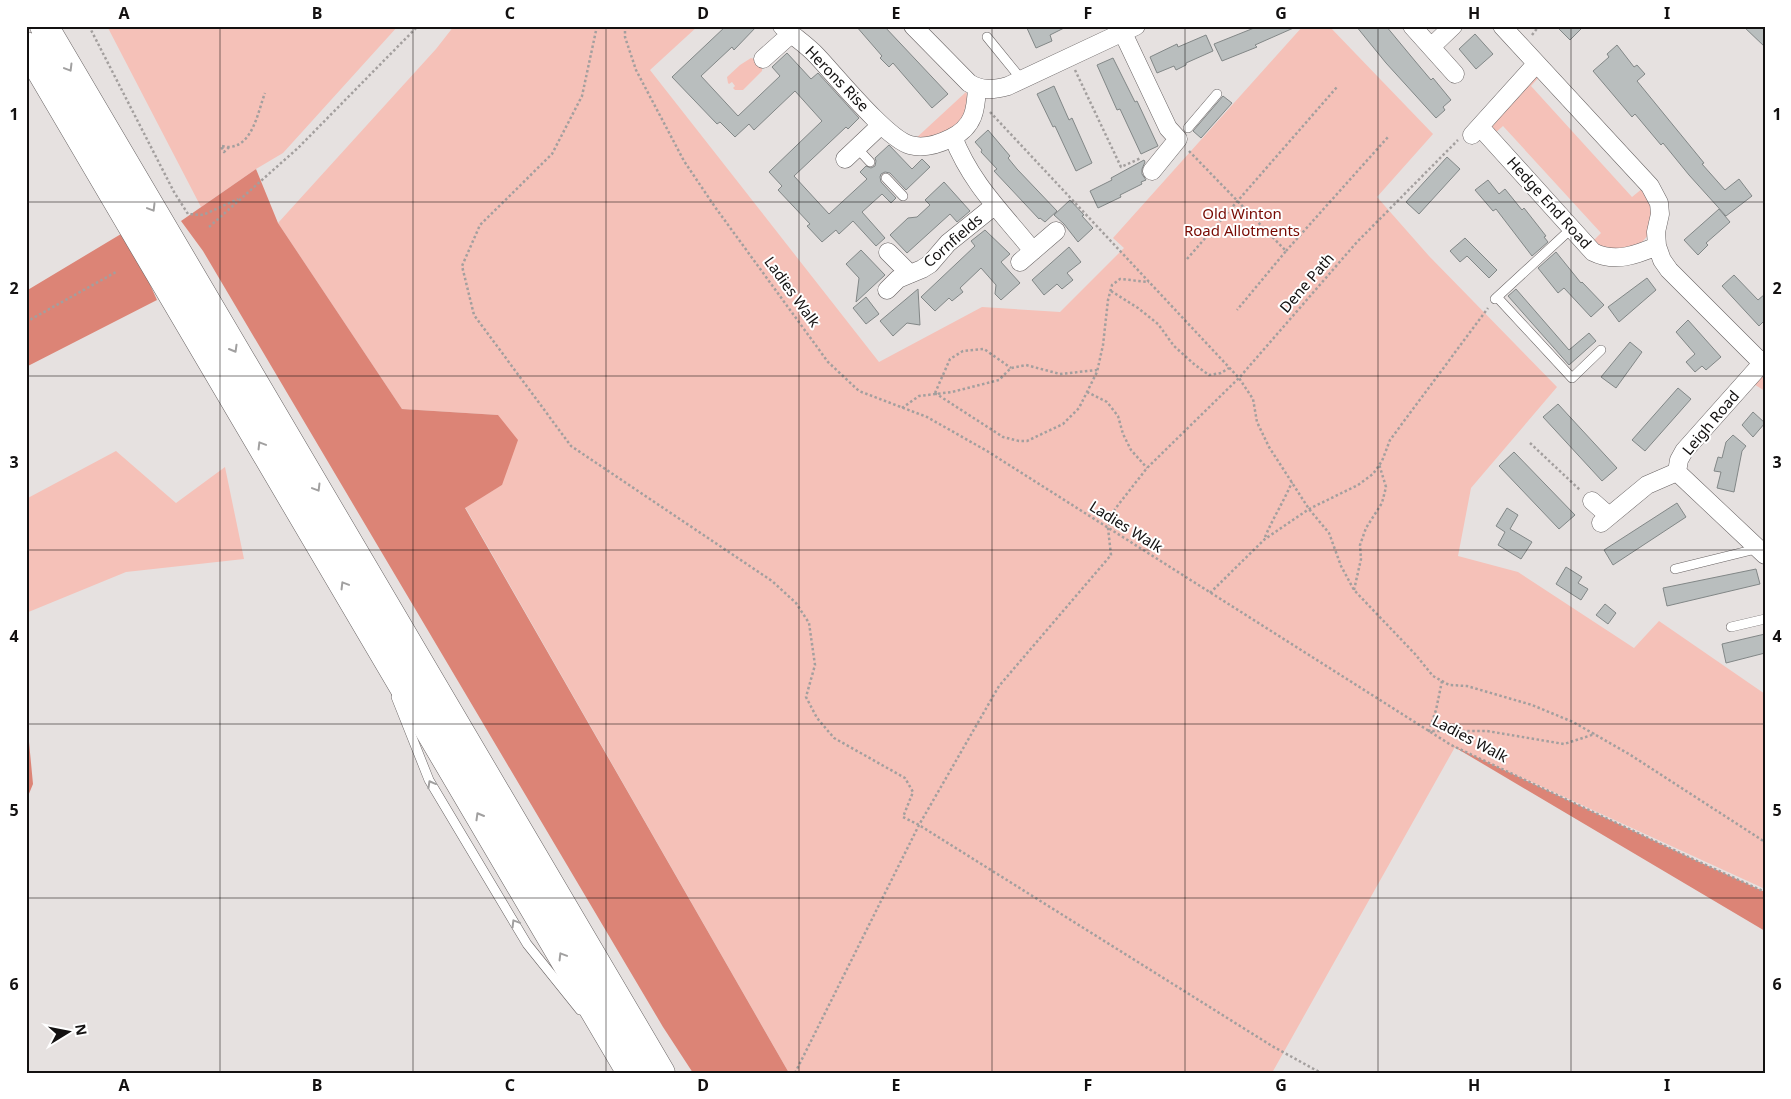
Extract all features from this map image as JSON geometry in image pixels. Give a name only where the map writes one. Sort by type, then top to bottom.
[{"type":"highway","points":[[44,26],[661,1073]]},
{"type":"highway","points":[[26,46],[630,1073]]},
{"type":"street","points":[[913,26],[977,93],[984,89],[999,88],[1022,80],[1130,30],[1168,128],[1183,133],[1152,171]]},
{"type":"street","points":[[1412,26],[1454,74]]},
{"type":"street","points":[[1431,47],[1453,26]]},
{"type":"street","points":[[1502,26],[1655,194],[1659,203],[1660,214],[1656,232],[1657,246],[1662,260],[1669,270],[1763,362]]},
{"type":"street","name":"Herons Rise","points":[[763,59],[787,30],[815,54],[881,125],[896,138],[911,146],[926,146],[953,137],[970,122],[976,108],[977,93]]},
{"type":"street","points":[[1470,133],[1536,64]]},
{"type":"street","name":"Herons Rise","points":[[851,153],[881,125]]},
{"type":"street","name":"Hedge End Road","points":[[1470,133],[1572,228],[1593,252],[1605,257],[1624,257],[1657,246]]},
{"type":"street","name":"Cornfields","points":[[953,137],[972,177],[994,206],[1026,257],[1056,231]]},
{"type":"street","name":"Cornfields","points":[[888,290],[898,279],[930,264],[948,243],[994,206]]},
{"type":"street","name":"Cornfields","points":[[888,252],[910,274]]},
{"type":"street","name":"Leigh Road","points":[[1592,502],[1605,519],[1647,485],[1677,472],[1679,460],[1684,451],[1763,362]]},
{"type":"street","points":[[1677,472],[1761,549]]},
{"type":"lane","points":[[987,36],[1022,80]]},
{"type":"lane","points":[[1183,133],[1217,94]]},
{"type":"lane","points":[[851,153],[870,162]]},
{"type":"lane","points":[[886,178],[903,196]]},
{"type":"lane","points":[[1572,228],[1496,298],[1572,378],[1601,350]]},
{"type":"lane","points":[[1675,569],[1761,549]]},
{"type":"lane","points":[[363,617],[429,780],[527,944],[587,1020]]},
{"type":"lane","points":[[1731,627],[1765,619]]},
{"type":"lane","points":[[626,1012],[672,1073]]},
{"type":"lane","points":[[593,1027],[630,1073]]},
{"type":"path","points":[[89,26],[174,192],[188,214],[204,215],[242,198]]},
{"type":"path","points":[[208,227],[307,140],[418,26]]},
{"type":"path","points":[[597,26],[582,96],[552,154],[480,225],[462,266],[474,315],[571,446],[772,582],[796,603],[809,623],[813,644],[815,666],[806,697],[817,718],[834,738],[905,778],[913,792],[903,817],[1272,1046],[1321,1073]]},
{"type":"path","name":"Ladies Walk","points":[[625,26],[625,37],[636,70],[684,161],[715,207],[828,362],[859,391],[927,417],[987,451],[1460,749],[1765,892]]},
{"type":"path","points":[[1070,57],[1121,167],[1146,156],[1152,171]]},
{"type":"path","points":[[1186,259],[1338,87]]},
{"type":"path","points":[[229,147],[244,140],[251,132],[264,93]]},
{"type":"path","points":[[977,93],[1239,378],[1253,399],[1258,422],[1269,447],[1309,509],[1329,533],[1341,566],[1354,590],[1416,654],[1433,676],[1449,685],[1467,686],[1532,705],[1572,722],[1630,754],[1765,842]]},
{"type":"path","points":[[1183,133],[1237,200],[1286,251]]},
{"type":"path","name":"Dene Path","points":[[1108,528],[1115,509],[1147,468],[1239,378],[1357,242],[1470,133]]},
{"type":"path","points":[[1237,310],[1286,251],[1388,136]]},
{"type":"path","points":[[26,322],[116,272]]},
{"type":"path","points":[[935,394],[1003,437],[1028,441],[1063,424],[1080,408],[1098,370],[1112,285],[1120,279],[1149,282]]},
{"type":"path","points":[[1111,291],[1138,308],[1158,324],[1174,346],[1195,366],[1209,375],[1220,374],[1229,368]]},
{"type":"path","points":[[1210,593],[1265,539],[1309,509],[1358,485],[1373,474],[1390,440],[1496,298]]},
{"type":"path","points":[[935,394],[950,358],[963,351],[984,349],[1011,368]]},
{"type":"path","points":[[902,408],[919,396],[952,392],[999,380],[1011,368],[1026,365],[1060,374],[1098,370]]},
{"type":"path","points":[[1087,392],[1108,402],[1118,416],[1131,450],[1147,468]]},
{"type":"path","points":[[1530,443],[1592,502]]},
{"type":"path","points":[[1354,590],[1360,559],[1360,545],[1366,528],[1382,503],[1386,487],[1379,464]]},
{"type":"path","points":[[1265,539],[1271,522],[1285,500],[1292,481]]},
{"type":"path","points":[[795,1073],[918,825],[999,686],[1110,555],[1108,528]]},
{"type":"path","points":[[1442,681],[1429,731],[1487,731],[1564,744],[1595,734]]},
{"type":"green space","points":[[107,26],[398,26],[283,153],[201,207]]},
{"type":"green space","name":"Old Winton Road Allotments","points":[[454,26],[698,26],[650,70],[879,362],[982,307],[1060,312],[1124,248],[1113,238],[1303,26],[1329,26],[1433,134],[1377,197],[1429,256],[1557,387],[1471,488],[1458,556],[1518,572],[1634,648],[1659,621],[1765,694],[1765,889],[1455,747],[1272,1073],[789,1073],[465,507],[502,485],[498,415],[402,409],[278,223],[436,49]]},
{"type":"green space","points":[[751,58],[762,66],[762,71],[743,90],[735,90],[732,82],[728,83],[727,77]]},
{"type":"green space","points":[[1535,76],[1540,76],[1531,86],[1632,197],[1643,188],[1654,213],[1649,234],[1638,247],[1609,253],[1593,241],[1601,233],[1503,126],[1494,134],[1492,126]]},
{"type":"green space","points":[[966,92],[969,104],[961,122],[956,127],[945,134],[914,140]]},
{"type":"green space","points":[[1765,372],[1765,391],[1752,383]]},
{"type":"green space","points":[[116,451],[176,503],[225,467],[244,559],[126,572],[26,613],[26,499]]},
{"type":"shaded area","points":[[256,169],[278,223],[402,409],[498,415],[518,440],[502,485],[465,508],[789,1073],[693,1073],[663,1027],[203,251],[181,221]]},
{"type":"shaded area","points":[[126,231],[157,300],[26,367],[26,291]]},
{"type":"shaded area","points":[[26,710],[33,784],[26,801]]},
{"type":"shaded area","points":[[1451,745],[1765,892],[1765,931]]},
{"type":"building","points":[[726,26],[757,26],[734,50],[732,47],[701,76],[738,116],[780,76],[772,67],[787,53],[811,79],[818,73],[859,118],[848,129],[846,127],[794,176],[829,214],[867,179],[860,172],[866,166],[871,168],[875,166],[875,158],[889,145],[912,169],[922,159],[930,167],[906,190],[890,173],[885,172],[881,174],[881,182],[896,198],[891,203],[882,194],[862,212],[885,238],[876,246],[853,221],[839,234],[836,230],[822,242],[807,226],[810,224],[778,190],[782,186],[769,172],[822,121],[795,91],[754,130],[749,124],[735,137],[720,122],[717,124],[672,77]]},
{"type":"building","points":[[856,26],[884,26],[948,94],[932,108],[893,63],[889,67],[880,58],[882,56]]},
{"type":"building","points":[[1026,26],[1068,26],[1050,35],[1052,41],[1036,48]]},
{"type":"building","points":[[1259,26],[1298,26],[1255,45],[1257,47],[1222,61],[1214,44]]},
{"type":"building","points":[[1356,26],[1386,26],[1431,80],[1433,78],[1451,100],[1443,107],[1445,110],[1436,118],[1386,63]]},
{"type":"building","points":[[1556,26],[1584,26],[1570,40]]},
{"type":"building","points":[[1743,26],[1765,26],[1765,47]]},
{"type":"building","points":[[1475,34],[1493,54],[1476,69],[1459,49]]},
{"type":"building","points":[[1206,35],[1213,51],[1186,63],[1186,65],[1176,70],[1174,66],[1157,73],[1150,57],[1177,44],[1178,47]]},
{"type":"building","points":[[1617,45],[1634,67],[1637,65],[1645,74],[1637,81],[1704,163],[1702,164],[1725,190],[1739,179],[1752,196],[1726,216],[1663,143],[1661,145],[1635,114],[1632,117],[1593,71],[1609,57],[1607,54]]},
{"type":"building","points":[[1113,58],[1135,102],[1137,101],[1158,146],[1141,154],[1120,109],[1117,110],[1097,65]]},
{"type":"building","points":[[1054,86],[1069,120],[1072,118],[1092,163],[1076,171],[1055,126],[1053,127],[1037,94]]},
{"type":"building","points":[[1223,96],[1232,103],[1201,138],[1193,131]]},
{"type":"building","points":[[988,130],[1010,156],[1008,158],[1017,169],[1057,211],[1045,222],[1039,219],[994,171],[997,169],[981,152],[982,150],[975,142]]},
{"type":"building","points":[[1447,157],[1460,169],[1419,214],[1406,202]]},
{"type":"building","points":[[1144,160],[1142,174],[1146,180],[1120,195],[1121,197],[1098,208],[1090,191]]},
{"type":"building","points":[[1488,180],[1499,194],[1505,189],[1522,210],[1524,208],[1546,236],[1544,237],[1548,242],[1532,256],[1496,209],[1493,211],[1475,190]]},
{"type":"building","points":[[944,182],[970,211],[957,222],[950,214],[907,253],[890,235],[908,218],[917,217],[930,205],[925,200]]},
{"type":"building","points":[[1070,200],[1093,228],[1078,242],[1054,215]]},
{"type":"building","points":[[1719,209],[1730,222],[1706,243],[1708,245],[1698,255],[1684,240]]},
{"type":"building","points":[[985,230],[1010,254],[1001,262],[1020,283],[1001,300],[995,294],[996,285],[981,268],[960,288],[963,292],[952,301],[949,298],[935,311],[921,297],[975,246],[971,241]]},
{"type":"building","points":[[1465,238],[1497,270],[1489,278],[1467,256],[1460,262],[1450,251]]},
{"type":"building","points":[[1069,247],[1081,262],[1067,273],[1073,280],[1062,289],[1057,284],[1044,295],[1032,280]]},
{"type":"building","points":[[861,250],[885,275],[856,302],[859,278],[846,264]]},
{"type":"building","points":[[1556,252],[1581,283],[1604,305],[1591,317],[1564,288],[1558,293],[1538,268]]},
{"type":"building","points":[[1734,275],[1758,300],[1765,294],[1765,320],[1759,326],[1722,286]]},
{"type":"building","points":[[1647,278],[1656,290],[1619,322],[1608,307]]},
{"type":"building","points":[[918,289],[920,325],[907,323],[893,336],[880,321]]},
{"type":"building","points":[[1516,289],[1569,350],[1589,333],[1596,341],[1569,365],[1508,296]]},
{"type":"building","points":[[866,297],[879,314],[866,324],[853,308]]},
{"type":"building","points":[[1688,320],[1721,357],[1706,370],[1702,366],[1695,372],[1686,362],[1695,354],[1676,332]]},
{"type":"building","points":[[1630,342],[1642,352],[1616,388],[1601,377]]},
{"type":"building","points":[[1678,388],[1691,399],[1645,451],[1632,440]]},
{"type":"building","points":[[1558,404],[1617,468],[1602,481],[1543,417]]},
{"type":"building","points":[[1753,412],[1765,423],[1753,437],[1742,425]]},
{"type":"building","points":[[1733,435],[1746,446],[1742,451],[1734,492],[1717,488],[1721,472],[1714,471],[1718,457],[1722,458],[1726,442]]},
{"type":"building","points":[[1514,452],[1575,515],[1559,529],[1499,466]]},
{"type":"building","points":[[1677,503],[1686,517],[1613,565],[1604,550]]},
{"type":"building","points":[[1507,508],[1518,515],[1510,529],[1532,542],[1521,559],[1498,545],[1505,532],[1496,526]]},
{"type":"building","points":[[1566,567],[1582,577],[1578,583],[1588,589],[1581,600],[1556,584]]},
{"type":"building","points":[[1756,569],[1760,584],[1667,606],[1663,588]]},
{"type":"building","points":[[1605,604],[1616,613],[1608,624],[1596,615]]},
{"type":"building","points":[[1765,634],[1765,653],[1726,663],[1722,644]]}]
